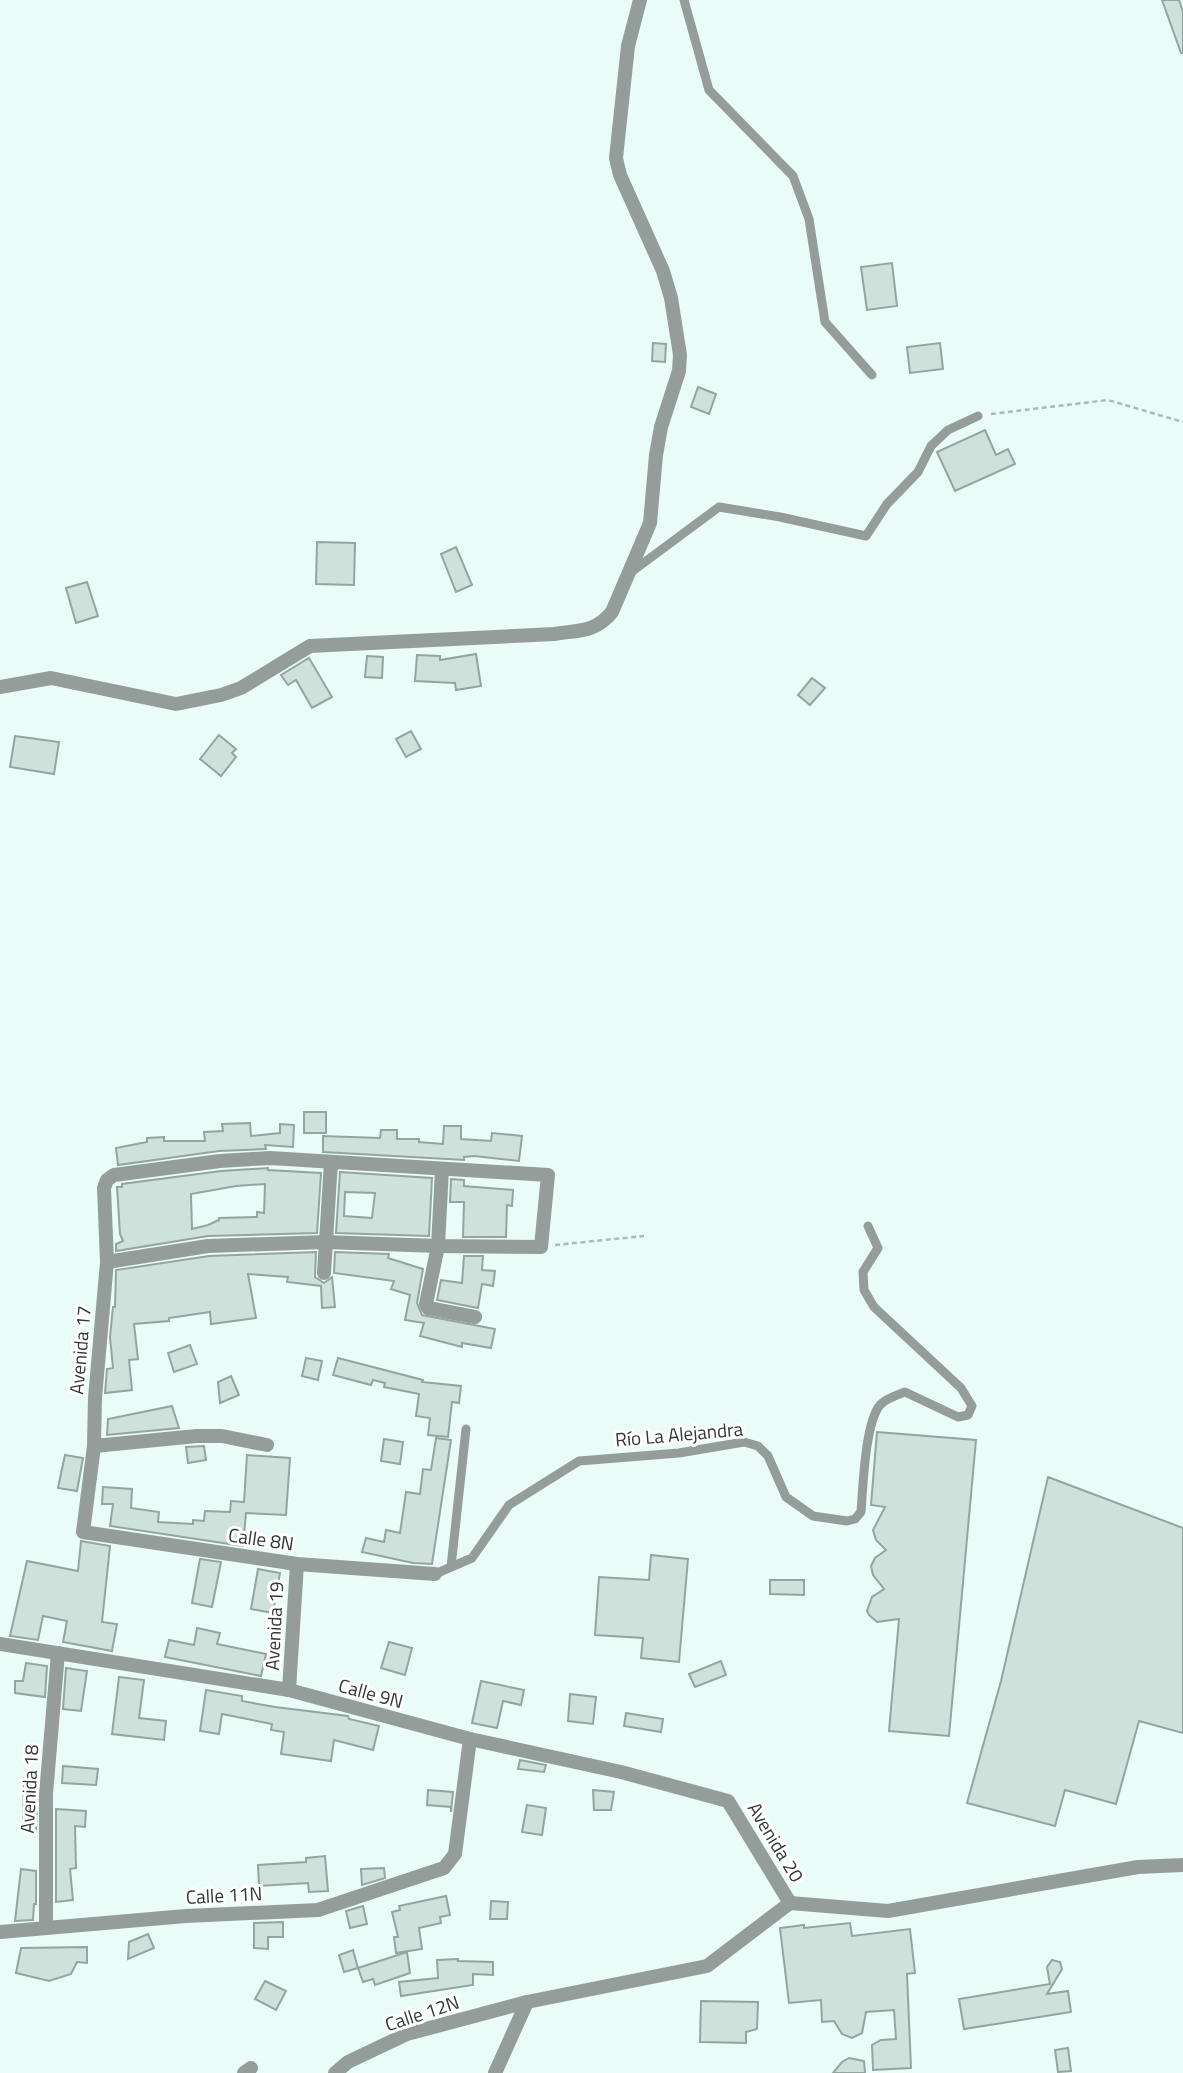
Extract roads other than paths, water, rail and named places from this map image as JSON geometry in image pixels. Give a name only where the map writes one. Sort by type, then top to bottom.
[{"type":"street","points":[[0,687],[51,678],[176,704],[188,703],[241,688],[310,646],[541,635],[594,628],[603,623],[612,612],[650,523],[661,427],[679,371],[680,355],[671,298],[663,271],[620,175],[616,158],[623,114],[628,46],[640,0]]},
{"type":"street","name":"Avenida 17","points":[[83,1532],[94,1446],[95,1398],[107,1262],[104,1188],[107,1180],[114,1175],[220,1161],[270,1158],[331,1162]]},
{"type":"street","points":[[107,1262],[208,1246],[325,1242],[541,1247],[548,1175],[331,1162],[325,1242],[324,1273]]},
{"type":"street","points":[[442,1169],[438,1246],[426,1304],[428,1308],[475,1317]]},
{"type":"street","points":[[94,1446],[222,1436],[267,1445]]},
{"type":"street","name":"Calle 8N","points":[[83,1532],[297,1564],[435,1574]]},
{"type":"street","name":"Avenida 19","points":[[289,1690],[297,1564]]},
{"type":"street","name":"Calle 9N","points":[[0,1644],[289,1690],[470,1739],[621,1772],[728,1801]]},
{"type":"street","name":"Avenida 18","points":[[46,1928],[46,1794],[58,1653]]},
{"type":"street","name":"Calle 11N","points":[[0,1932],[186,1916],[318,1910],[444,1868],[454,1854],[470,1739]]},
{"type":"street","name":"Avenida 20","points":[[728,1801],[790,1903]]},
{"type":"street","points":[[790,1903],[888,1911],[1138,1867],[1183,1865]]},
{"type":"street","name":"Calle 12N","points":[[335,2073],[348,2062],[407,2034],[527,2002],[707,1966],[790,1903]]},
{"type":"street","points":[[495,2073],[527,2002]]},
{"type":"lane","points":[[684,0],[709,90],[793,176],[810,219],[825,322],[872,375]]},
{"type":"lane","points":[[629,574],[719,507],[866,536],[887,504],[918,472],[931,446],[948,430],[978,416]]},
{"type":"lane","name":"Río La Alejandra","points":[[435,1574],[472,1558],[509,1505],[579,1461],[679,1453],[744,1442],[758,1446],[768,1456],[786,1497],[813,1516],[846,1521],[855,1519],[861,1512],[869,1431],[880,1405],[905,1392],[958,1417],[968,1415],[972,1406],[961,1388],[874,1307],[864,1290],[863,1272],[878,1248],[868,1226]]},
{"type":"lane","points":[[451,1567],[466,1429]]}]
